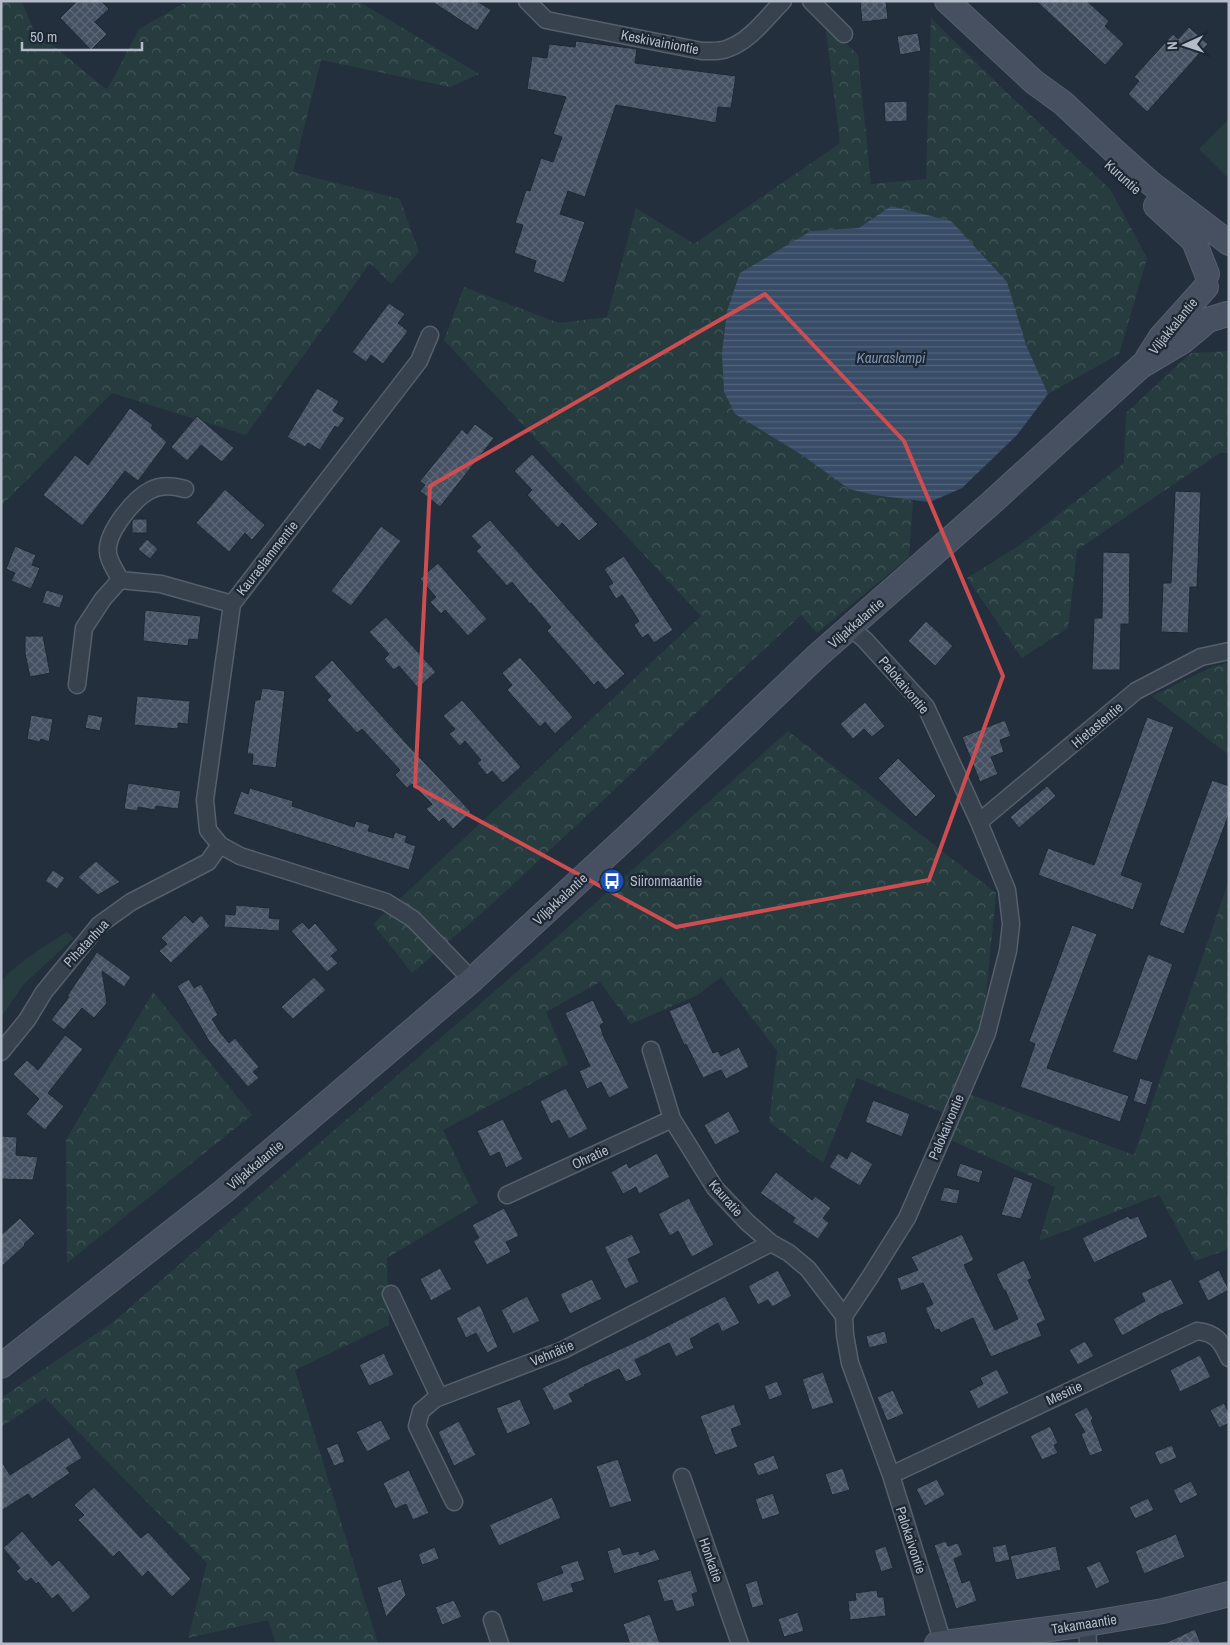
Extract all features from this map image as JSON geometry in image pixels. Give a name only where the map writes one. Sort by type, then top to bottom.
[{"type":"main road","name":"Kuruntie","points":[[947,1],[1034,82],[1063,103],[1149,182],[1229,243]]},
{"type":"main road","name":"Kuruntie","points":[[1034,82],[1055,114],[1194,241],[1206,281],[1209,299],[1216,308],[1228,315]]},
{"type":"main road","name":"Viljakkalantie","points":[[1141,366],[1161,337],[1206,281],[1214,262],[1224,253],[1229,252]]},
{"type":"main road","name":"Viljakkalantie","points":[[1,1366],[224,1191],[472,980],[630,834],[817,656],[997,498],[1141,366],[1183,341],[1208,320],[1228,315]]},
{"type":"main road","name":"Takamaantie","points":[[940,1643],[1088,1634],[1164,1610],[1229,1594]]},
{"type":"street","name":"Keskivainiontie","points":[[527,1],[546,20],[702,51],[719,51],[730,48],[747,38],[783,1]]},
{"type":"street","points":[[811,1],[844,34]]},
{"type":"street","name":"Kauraslammentie","points":[[220,846],[208,830],[205,800],[232,604],[419,361],[430,335]]},
{"type":"street","points":[[120,580],[108,553],[110,536],[129,507],[151,490],[170,486],[185,489]]},
{"type":"street","points":[[120,580],[161,584],[232,604]]},
{"type":"street","points":[[77,685],[84,628],[103,599],[120,580]]},
{"type":"street","name":"Palokaivontie","points":[[851,628],[926,707],[979,822],[1007,890],[1011,924],[1008,951],[987,1033],[907,1218],[844,1316],[850,1362],[891,1475],[941,1634],[940,1643]]},
{"type":"street","name":"Hietastentie","points":[[979,822],[1136,691],[1201,657],[1229,651]]},
{"type":"street","points":[[220,846],[240,856],[386,902],[413,919],[472,980]]},
{"type":"street","name":"Pihatanhua","points":[[1,1052],[27,1020],[44,992],[99,925],[131,902],[208,862],[220,846]]},
{"type":"street","name":"Kauratie","points":[[651,1050],[672,1119],[715,1188],[747,1222],[771,1243],[790,1253],[808,1269],[844,1316]]},
{"type":"street","name":"Ohratie","points":[[507,1195],[672,1119]]},
{"type":"street","name":"Vehnätie","points":[[454,1502],[416,1426],[421,1412],[438,1397],[562,1350],[771,1243]]},
{"type":"street","points":[[391,1294],[438,1397]]},
{"type":"street","name":"Mesitie","points":[[891,1475],[1197,1331],[1209,1332],[1222,1344],[1229,1358]]},
{"type":"street","name":"Honkatie","points":[[682,1477],[740,1644]]},
{"type":"street","points":[[492,1620],[500,1644]]},
{"type":"highlighted area","points":[[765,294],[904,441],[1003,676],[929,880],[676,927],[415,786],[430,486]]},
{"type":"green space","points":[[1,1],[22,1],[33,29],[107,90],[139,29],[188,1],[358,1],[479,74],[450,87],[321,60],[293,172],[400,199],[419,252],[391,284],[370,263],[246,435],[112,393],[1,506]]},
{"type":"green space","points":[[931,18],[1009,95],[1110,189],[1147,258],[1119,354],[1048,394],[1026,345],[891,206],[859,228],[811,231],[724,392],[735,414],[802,455],[849,489],[873,495],[913,500],[909,557],[817,633],[801,615],[490,906],[412,973],[373,924],[701,616],[444,340],[464,287],[559,323],[607,317],[636,208],[694,244],[840,143],[825,23],[858,55],[871,184],[926,179]]},
{"type":"green space","points":[[1229,119],[1229,179],[1199,149]]},
{"type":"green space","points":[[1229,351],[1229,453],[1220,453],[1077,550],[1068,628],[1022,658],[967,578],[1020,545],[1124,463],[1126,413],[1191,353]]},
{"type":"green space","points":[[1229,662],[1229,755],[1152,696],[1210,668]]},
{"type":"green space","points":[[788,731],[996,893],[984,1018],[955,1089],[1134,1155],[1229,880],[1229,1249],[1195,1261],[1159,1195],[1039,1241],[1055,1187],[937,1134],[944,1113],[857,1078],[823,1163],[769,1122],[777,1051],[721,977],[698,995],[631,1024],[600,982],[546,1012],[568,1064],[443,1130],[478,1203],[387,1258],[389,1325],[295,1370],[378,1644],[276,1644],[268,1620],[188,1638],[207,1563],[45,1398],[1,1427],[1,1398],[112,1323],[556,938]]},
{"type":"green space","points":[[67,932],[74,938],[24,984],[1,1017],[1,985],[6,976],[32,955]]},
{"type":"green space","points":[[153,992],[252,1115],[67,1263],[66,1140]]},
{"type":"water","name":"Kauraslampi","points":[[891,206],[951,221],[1007,282],[1026,345],[1048,394],[1017,435],[962,488],[930,502],[873,495],[849,489],[802,455],[735,414],[724,392],[722,353],[727,311],[740,273],[811,231],[859,228]]},
{"type":"building","points":[[77,1],[101,1],[109,9],[95,22],[107,34],[91,50],[60,18]]},
{"type":"building","points":[[431,1],[477,1],[491,10],[477,31]]},
{"type":"building","points":[[860,1],[886,1],[888,19],[862,22]]},
{"type":"building","points":[[1036,1],[1087,1],[1109,21],[1105,26],[1124,44],[1105,65]]},
{"type":"building","points":[[1189,27],[1208,44],[1147,112],[1128,94],[1139,81],[1134,77],[1173,34],[1178,39]]},
{"type":"building","points":[[918,33],[921,51],[900,55],[897,36]]},
{"type":"building","points":[[576,41],[637,49],[635,63],[736,76],[731,108],[718,107],[716,123],[616,105],[585,197],[568,191],[560,214],[585,222],[564,283],[533,272],[536,261],[514,253],[523,225],[515,223],[526,190],[530,191],[541,158],[553,162],[562,137],[553,134],[566,97],[527,89],[532,56],[547,58],[549,44],[575,47]]},
{"type":"building","points":[[907,101],[907,121],[885,122],[884,102]]},
{"type":"building","points":[[389,303],[405,314],[398,323],[408,331],[383,364],[371,355],[366,362],[352,352]]},
{"type":"building","points":[[317,388],[339,401],[333,411],[345,418],[338,428],[335,426],[320,450],[308,443],[305,447],[287,437]]},
{"type":"building","points":[[130,408],[153,425],[151,428],[167,442],[138,481],[125,471],[82,526],[43,495],[75,455],[88,465]]},
{"type":"building","points":[[197,416],[234,448],[222,462],[201,445],[187,461],[171,447]]},
{"type":"building","points":[[475,424],[494,438],[440,507],[420,491],[425,485],[420,481],[462,429],[467,434]]},
{"type":"building","points":[[532,454],[598,524],[579,541],[562,523],[558,528],[527,495],[532,490],[514,471]]},
{"type":"building","points":[[225,489],[265,525],[252,540],[245,533],[229,552],[196,523]]},
{"type":"building","points":[[1175,491],[1201,492],[1197,587],[1190,587],[1188,633],[1161,632],[1163,583],[1171,583]]},
{"type":"building","points":[[134,519],[147,519],[147,533],[132,533],[132,521]]},
{"type":"building","points":[[490,520],[625,674],[606,690],[598,681],[594,685],[547,631],[551,627],[531,603],[512,582],[507,586],[476,551],[481,547],[471,536]]},
{"type":"building","points":[[381,526],[401,541],[351,606],[331,591]]},
{"type":"building","points":[[147,539],[158,549],[150,559],[138,549]]},
{"type":"building","points":[[15,546],[36,555],[32,565],[40,568],[31,589],[11,581],[15,573],[6,569]]},
{"type":"building","points":[[1103,552],[1130,553],[1129,624],[1121,624],[1120,670],[1092,670],[1094,618],[1102,618]]},
{"type":"building","points":[[624,556],[673,630],[654,643],[648,634],[642,638],[634,625],[639,621],[622,595],[616,599],[608,586],[613,583],[604,569]]},
{"type":"building","points":[[438,563],[487,619],[468,636],[445,610],[441,614],[430,602],[436,597],[420,579]]},
{"type":"building","points":[[46,590],[64,595],[60,608],[42,603]]},
{"type":"building","points":[[145,610],[201,616],[198,640],[189,639],[188,646],[143,641]]},
{"type":"building","points":[[386,617],[436,672],[418,688],[399,666],[394,670],[384,659],[389,654],[369,632]]},
{"type":"building","points":[[926,621],[953,646],[935,666],[908,641]]},
{"type":"building","points":[[25,636],[43,636],[50,673],[30,677],[25,653]]},
{"type":"building","points":[[520,657],[573,717],[555,734],[545,722],[540,727],[507,690],[512,685],[502,673]]},
{"type":"building","points":[[332,660],[471,812],[453,829],[443,818],[439,822],[426,809],[432,804],[412,784],[407,788],[395,775],[400,770],[362,729],[357,733],[327,700],[331,696],[314,677]]},
{"type":"building","points":[[262,688],[285,691],[276,768],[252,765],[253,754],[247,754],[255,700],[260,700]]},
{"type":"building","points":[[137,696],[190,701],[188,724],[178,723],[178,729],[134,725]]},
{"type":"building","points":[[462,700],[521,767],[503,783],[492,771],[487,775],[477,763],[481,760],[465,741],[460,746],[449,734],[455,729],[443,716]]},
{"type":"building","points":[[865,702],[885,726],[872,737],[864,729],[853,739],[840,724]]},
{"type":"building","points":[[88,714],[103,717],[100,731],[85,728]]},
{"type":"building","points":[[31,715],[53,719],[49,742],[41,739],[39,742],[27,739]]},
{"type":"building","points":[[1147,717],[1174,727],[1121,875],[1143,883],[1133,910],[1038,875],[1048,848],[1094,865]]},
{"type":"building","points":[[1005,720],[1011,736],[1000,740],[1004,752],[991,757],[998,774],[980,782],[962,737]]},
{"type":"building","points":[[898,758],[936,796],[916,817],[878,778]]},
{"type":"building","points":[[1212,780],[1229,786],[1229,814],[1184,934],[1159,925]]},
{"type":"building","points":[[128,783],[181,791],[178,809],[156,806],[155,810],[138,807],[138,811],[124,809]]},
{"type":"building","points":[[1047,786],[1056,796],[1019,828],[1010,817]]},
{"type":"building","points":[[250,788],[293,801],[292,806],[354,827],[356,821],[370,825],[368,831],[393,838],[395,832],[407,836],[405,842],[416,846],[409,870],[233,814],[241,791],[248,794]]},
{"type":"building","points":[[96,861],[120,882],[98,895],[78,877]]},
{"type":"building","points":[[53,870],[65,878],[57,889],[45,881]]},
{"type":"building","points":[[236,905],[270,908],[269,918],[280,919],[279,931],[224,927],[225,914],[235,915]]},
{"type":"building","points":[[185,915],[193,923],[201,915],[210,926],[171,963],[159,951],[167,944],[161,938]]},
{"type":"building","points":[[302,922],[309,929],[315,923],[338,950],[331,956],[338,963],[327,972],[291,931]]},
{"type":"building","points":[[1072,925],[1097,934],[1047,1068],[1129,1096],[1120,1122],[1020,1087],[1035,1044],[1029,1041]]},
{"type":"building","points":[[97,952],[131,977],[124,987],[102,971],[107,1003],[94,1018],[82,1008],[64,1030],[51,1020],[69,997],[67,996]]},
{"type":"building","points":[[1148,954],[1173,964],[1137,1061],[1112,1052]]},
{"type":"building","points":[[314,977],[326,990],[293,1019],[281,1007]]},
{"type":"building","points":[[189,979],[194,988],[201,984],[218,1015],[212,1019],[220,1032],[229,1043],[235,1038],[259,1067],[253,1072],[259,1078],[248,1087],[209,1041],[177,986]]},
{"type":"building","points":[[593,1000],[604,1023],[600,1025],[603,1035],[629,1088],[609,1098],[601,1082],[587,1089],[579,1071],[590,1066],[565,1013]]},
{"type":"building","points":[[690,1002],[713,1053],[718,1051],[721,1056],[739,1047],[749,1067],[726,1079],[721,1070],[703,1078],[686,1044],[684,1045],[669,1011]]},
{"type":"building","points":[[65,1035],[83,1049],[48,1093],[64,1106],[45,1130],[26,1114],[39,1099],[13,1074],[27,1060],[38,1070]]},
{"type":"building","points":[[1140,1078],[1153,1082],[1146,1105],[1133,1101]]},
{"type":"building","points":[[566,1088],[588,1129],[569,1139],[559,1120],[551,1124],[540,1101]]},
{"type":"building","points":[[873,1100],[910,1114],[902,1137],[865,1122]]},
{"type":"building","points":[[729,1111],[740,1132],[715,1145],[704,1125]]},
{"type":"building","points":[[503,1119],[523,1159],[506,1168],[499,1152],[490,1157],[477,1131]]},
{"type":"building","points":[[1,1136],[17,1137],[16,1155],[38,1157],[33,1180],[1,1179]]},
{"type":"building","points":[[851,1151],[873,1164],[860,1186],[829,1167],[838,1153],[847,1159]]},
{"type":"building","points":[[657,1153],[670,1177],[639,1194],[636,1187],[623,1194],[611,1172],[627,1163],[629,1168]]},
{"type":"building","points":[[960,1163],[983,1171],[979,1183],[956,1176]]},
{"type":"building","points":[[776,1172],[812,1200],[815,1196],[831,1208],[823,1218],[829,1223],[818,1239],[792,1222],[795,1218],[760,1193]]},
{"type":"building","points":[[1014,1176],[1033,1183],[1021,1219],[1001,1215]]},
{"type":"building","points":[[944,1187],[960,1190],[957,1204],[940,1201]]},
{"type":"building","points":[[689,1198],[714,1245],[692,1257],[678,1231],[670,1236],[658,1214]]},
{"type":"building","points":[[504,1208],[519,1236],[506,1242],[511,1252],[487,1265],[473,1241],[479,1238],[472,1225]]},
{"type":"building","points":[[1128,1216],[1130,1219],[1138,1216],[1148,1237],[1094,1263],[1082,1238]]},
{"type":"building","points":[[20,1218],[35,1234],[1,1267],[1,1235]]},
{"type":"building","points":[[632,1234],[641,1253],[628,1259],[639,1282],[625,1289],[604,1247]]},
{"type":"building","points":[[962,1234],[974,1260],[964,1265],[995,1330],[1018,1319],[996,1274],[1024,1260],[1032,1278],[1028,1280],[1046,1320],[1037,1324],[1042,1336],[991,1357],[973,1318],[941,1333],[939,1329],[935,1330],[925,1308],[933,1304],[923,1283],[901,1291],[897,1278],[918,1270],[911,1257]]},
{"type":"building","points":[[440,1268],[452,1289],[431,1301],[420,1279]]},
{"type":"building","points":[[778,1270],[792,1296],[772,1307],[768,1300],[758,1305],[748,1286]]},
{"type":"building","points":[[1219,1270],[1229,1290],[1208,1301],[1198,1281]]},
{"type":"building","points":[[592,1279],[602,1299],[570,1314],[560,1294]]},
{"type":"building","points":[[1171,1279],[1184,1304],[1159,1315],[1122,1336],[1113,1319],[1145,1301],[1141,1293]]},
{"type":"building","points":[[527,1296],[540,1321],[513,1334],[501,1310]]},
{"type":"building","points":[[725,1296],[740,1323],[722,1332],[718,1323],[690,1339],[694,1348],[676,1357],[669,1343],[635,1360],[642,1375],[626,1382],[619,1369],[569,1394],[573,1402],[554,1411],[542,1388]]},
{"type":"building","points":[[480,1305],[498,1347],[487,1353],[476,1333],[466,1338],[456,1318]]},
{"type":"building","points":[[885,1331],[888,1343],[869,1348],[866,1336]]},
{"type":"building","points":[[1085,1341],[1094,1356],[1078,1365],[1069,1350]]},
{"type":"building","points":[[384,1353],[394,1375],[369,1386],[359,1365]]},
{"type":"building","points":[[1200,1355],[1211,1377],[1180,1392],[1170,1370]]},
{"type":"building","points":[[997,1369],[1009,1393],[978,1409],[969,1391],[983,1384],[980,1378]]},
{"type":"building","points":[[823,1372],[834,1403],[812,1410],[802,1379]]},
{"type":"building","points":[[777,1381],[783,1395],[769,1400],[764,1386]]},
{"type":"building","points":[[893,1390],[904,1414],[887,1421],[877,1397]]},
{"type":"building","points":[[520,1399],[531,1424],[507,1434],[496,1408]]},
{"type":"building","points":[[1224,1403],[1229,1413],[1229,1423],[1219,1428],[1210,1410]]},
{"type":"building","points":[[734,1404],[742,1425],[731,1429],[738,1447],[715,1455],[700,1416]]},
{"type":"building","points":[[1087,1407],[1093,1418],[1091,1420],[1103,1451],[1090,1456],[1081,1434],[1085,1432],[1074,1414]]},
{"type":"building","points":[[381,1420],[391,1439],[367,1452],[356,1432]]},
{"type":"building","points":[[459,1421],[476,1455],[454,1466],[438,1432]]},
{"type":"building","points":[[1050,1426],[1058,1443],[1054,1445],[1058,1453],[1042,1460],[1030,1436]]},
{"type":"building","points":[[69,1437],[82,1458],[66,1468],[70,1473],[32,1499],[28,1494],[1,1511],[1,1460],[10,1475]]},
{"type":"building","points":[[338,1443],[345,1462],[334,1466],[326,1448]]},
{"type":"building","points":[[1172,1445],[1177,1458],[1160,1465],[1154,1452]]},
{"type":"building","points":[[774,1455],[779,1469],[758,1476],[753,1463]]},
{"type":"building","points":[[618,1459],[632,1501],[610,1508],[596,1466]]},
{"type":"building","points":[[843,1468],[850,1490],[832,1495],[825,1474]]},
{"type":"building","points":[[409,1470],[429,1513],[413,1520],[406,1504],[395,1509],[383,1483]]},
{"type":"building","points":[[937,1479],[945,1495],[925,1506],[916,1489]]},
{"type":"building","points":[[1191,1481],[1198,1495],[1180,1504],[1173,1490]]},
{"type":"building","points":[[94,1487],[141,1538],[148,1532],[191,1579],[172,1597],[148,1571],[142,1577],[119,1551],[113,1557],[78,1520],[84,1515],[74,1505]]},
{"type":"building","points":[[773,1493],[780,1514],[762,1520],[755,1499]]},
{"type":"building","points":[[552,1497],[561,1518],[499,1546],[489,1525]]},
{"type":"building","points":[[1148,1498],[1154,1510],[1135,1519],[1129,1507]]},
{"type":"building","points":[[22,1531],[52,1566],[59,1560],[91,1597],[73,1613],[58,1594],[52,1599],[38,1582],[36,1584],[31,1578],[26,1582],[16,1571],[20,1568],[3,1548]]},
{"type":"building","points":[[1176,1534],[1185,1557],[1144,1574],[1135,1551]]},
{"type":"building","points":[[946,1541],[948,1546],[958,1543],[963,1555],[954,1559],[962,1583],[970,1580],[977,1601],[956,1609],[934,1545]]},
{"type":"building","points":[[1006,1544],[1010,1560],[995,1563],[992,1547]]},
{"type":"building","points":[[886,1546],[893,1568],[881,1572],[874,1550]]},
{"type":"building","points":[[1056,1546],[1061,1570],[1016,1580],[1010,1556]]},
{"type":"building","points":[[435,1547],[439,1559],[422,1565],[418,1554]]},
{"type":"building","points":[[620,1547],[623,1555],[639,1551],[640,1555],[655,1549],[660,1560],[614,1574],[607,1551]]},
{"type":"building","points":[[578,1560],[585,1580],[571,1584],[574,1592],[543,1602],[536,1583],[563,1573],[560,1566]]},
{"type":"building","points":[[1100,1561],[1110,1582],[1096,1589],[1086,1567]]},
{"type":"building","points":[[691,1570],[698,1592],[692,1594],[695,1606],[676,1612],[672,1600],[664,1602],[657,1580]]},
{"type":"building","points":[[401,1579],[406,1595],[386,1617],[377,1587]]},
{"type":"building","points":[[757,1580],[764,1605],[752,1608],[745,1584]]},
{"type":"building","points":[[877,1590],[878,1597],[884,1597],[886,1616],[850,1620],[848,1601],[856,1600],[855,1593]]},
{"type":"building","points":[[454,1600],[462,1617],[442,1625],[435,1607]]},
{"type":"building","points":[[798,1612],[804,1631],[784,1637],[778,1619]]},
{"type":"building","points":[[650,1614],[660,1644],[630,1644],[623,1624]]},
{"type":"building","points":[[1195,1629],[1201,1644],[1163,1644]]},
{"type":"place","name":"Siironmaantie","points":[[612,881]]}]
